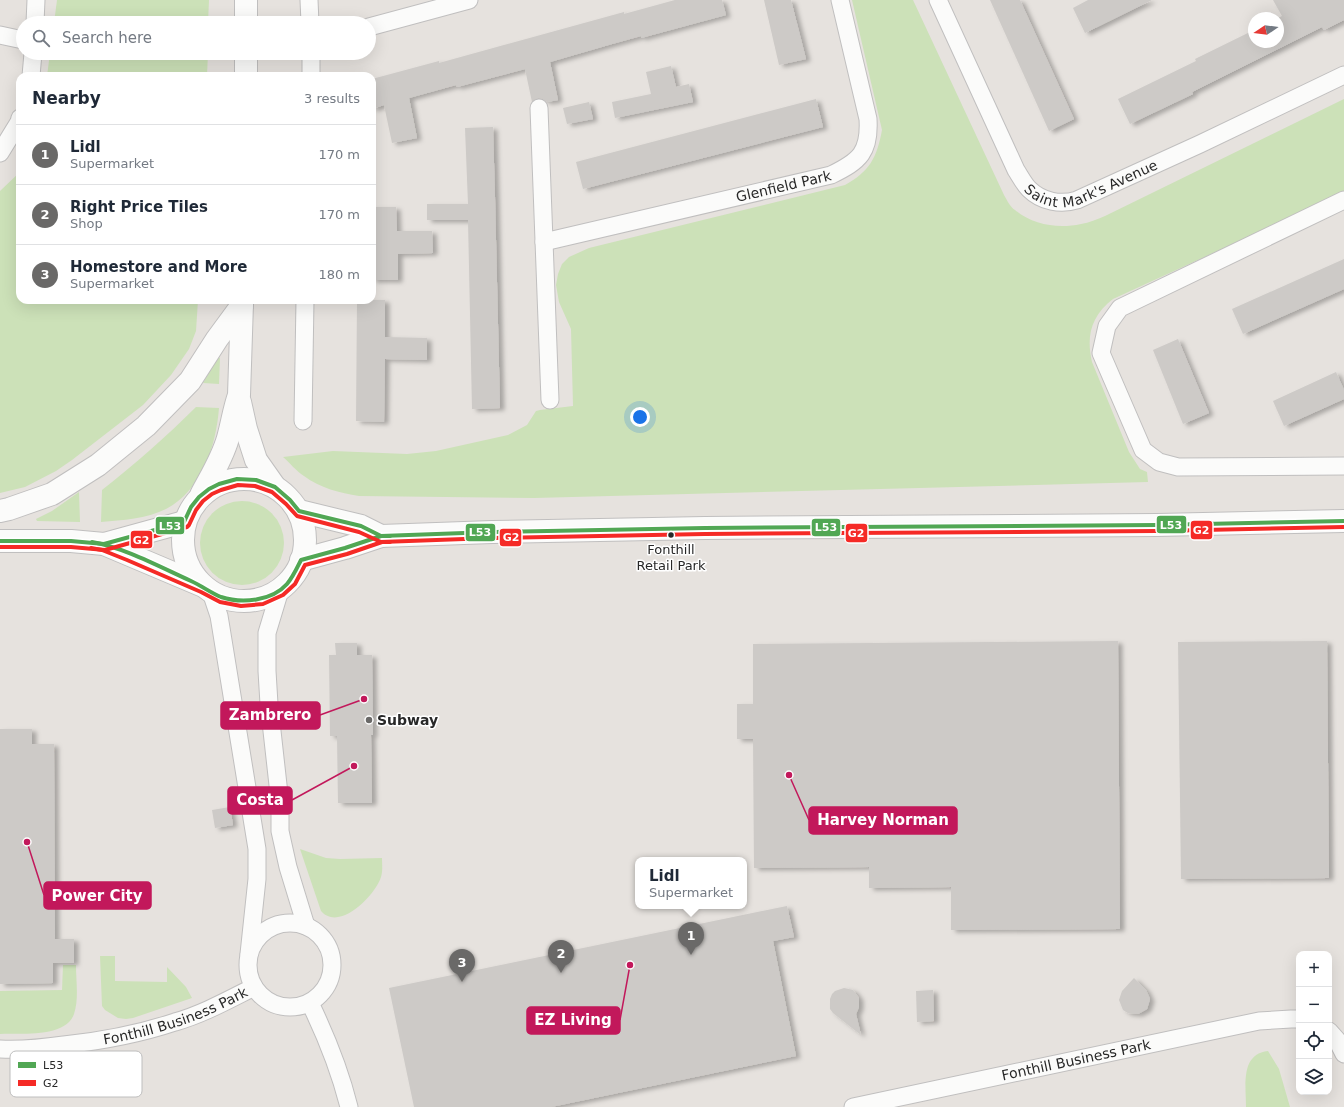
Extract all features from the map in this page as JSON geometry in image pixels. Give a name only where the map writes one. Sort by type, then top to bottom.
[{"type":"main road","points":[[246,0],[246,16]]},
{"type":"main road","points":[[246,60],[246,72]]},
{"type":"main road","points":[[0,510],[9,509],[52,494],[98,465],[146,426],[190,381],[241,304]]},
{"type":"main road","points":[[200,497],[218,464],[228,438],[239,395],[242,304]]},
{"type":"main road","points":[[0,541],[71,541],[104,544],[166,569],[229,599],[249,601],[280,590],[295,573],[302,560],[305,524],[299,511],[290,500],[275,487],[256,460],[246,429],[239,395]]},
{"type":"main road","points":[[208,589],[190,569],[184,555],[182,538],[184,522],[191,507],[209,489],[219,484],[237,479],[256,480],[275,487]]},
{"type":"main road","points":[[299,511],[361,526],[381,536]]},
{"type":"main road","points":[[302,560],[381,536],[706,528],[1157,525],[1344,521]]},
{"type":"main road","points":[[104,544],[184,522]]},
{"type":"street","points":[[35,16],[36,0]]},
{"type":"street","points":[[309,0],[310,16]]},
{"type":"street","points":[[376,25],[469,0]]},
{"type":"street","name":"Glenfield Park","points":[[544,242],[831,175],[856,162],[867,142],[868,119],[840,0]]},
{"type":"street","name":"Saint Mark's Avenue","points":[[938,0],[1016,170],[1029,189],[1044,199],[1058,202],[1077,200],[1200,144],[1344,75]]},
{"type":"street","points":[[0,35],[16,38]]},
{"type":"street","points":[[31,72],[32,60]]},
{"type":"street","points":[[311,60],[311,72]]},
{"type":"street","points":[[539,108],[550,400]]},
{"type":"street","points":[[0,154],[16,127]]},
{"type":"street","points":[[1344,200],[1120,308],[1107,326],[1101,353],[1143,450],[1159,462],[1178,467],[1344,466]]},
{"type":"street","points":[[303,421],[305,304]]},
{"type":"street","name":"Fonthill Business Park","points":[[208,589],[219,616],[257,849],[257,879],[247,965],[249,977],[254,987],[262,997],[273,1004],[285,1008],[298,1007],[310,1003],[319,997],[330,980],[332,965],[330,951],[323,938],[306,926],[292,923],[278,924],[265,931],[255,941],[249,954]]},
{"type":"street","points":[[280,590],[267,633],[269,704],[280,803],[280,831],[288,867],[306,926]]},
{"type":"street","name":"Fonthill Business Park","points":[[0,1049],[44,1048],[90,1042],[158,1028],[200,1013],[254,987]]},
{"type":"street","points":[[310,1003],[335,1061],[348,1107]]},
{"type":"street","name":"Fonthill Business Park","points":[[853,1107],[1259,1021],[1296,1019]]},
{"type":"street","points":[[1332,1034],[1337,1040],[1344,1054]]},
{"type":"green space","points":[[57,0],[209,0],[208,16],[55,16]]},
{"type":"green space","points":[[852,0],[913,0],[1007,201],[1013,209],[1022,215],[1038,222],[1055,226],[1087,223],[1105,216],[1344,99],[1344,193],[1113,299],[1100,312],[1095,320],[1090,335],[1090,353],[1092,362],[1129,452],[1140,469],[1147,472],[1148,482],[534,498],[359,496],[337,492],[317,484],[301,474],[283,457],[333,451],[407,454],[436,451],[508,435],[527,425],[536,411],[573,406],[571,329],[559,302],[556,285],[562,264],[569,257],[589,248],[845,185],[860,175],[871,163],[880,140],[882,130]]},
{"type":"green space","points":[[49,60],[208,60],[207,72],[48,72]]},
{"type":"green space","points":[[16,176],[16,304],[198,304],[196,331],[189,349],[171,375],[143,405],[56,471],[25,487],[0,493],[0,191]]},
{"type":"green space","points":[[218,357],[220,358],[219,384],[203,383]]},
{"type":"green space","points":[[196,407],[219,408],[215,437],[205,466],[189,491],[166,509],[150,515],[101,522],[102,490],[150,450]]},
{"type":"green space","points":[[79,492],[80,522],[37,521],[36,519],[52,511]]},
{"type":"green space","points":[[242,501],[250,502],[265,508],[277,520],[283,535],[283,551],[277,566],[265,578],[250,584],[242,585],[234,584],[219,578],[207,566],[201,551],[200,543],[201,535],[207,520],[219,508],[234,502]]},
{"type":"green space","points":[[300,849],[326,858],[382,858],[381,877],[372,893],[356,909],[337,917],[328,916],[321,911]]},
{"type":"green space","points":[[100,956],[115,956],[115,981],[167,982],[167,967],[186,987],[192,998],[133,1018],[118,1018],[105,1010],[102,1006]]},
{"type":"green space","points":[[63,965],[76,965],[76,1008],[69,1022],[62,1027],[42,1033],[0,1034],[0,991],[62,990]]},
{"type":"green space","points":[[1268,1051],[1279,1069],[1290,1107],[1246,1107],[1246,1072],[1249,1064],[1259,1053]]},
{"type":"building","points":[[675,0],[722,0],[726,15],[641,38],[641,36],[550,62],[558,100],[547,102],[538,98],[532,102],[525,69],[457,87],[456,85],[409,98],[417,138],[392,143],[384,105],[376,108],[376,78],[439,61],[439,63],[624,12],[624,14]]},
{"type":"building","points":[[764,0],[791,0],[806,59],[779,65]]},
{"type":"building","points":[[990,0],[1020,0],[1074,119],[1049,131]]},
{"type":"building","points":[[1088,0],[1152,0],[1085,33],[1073,8]]},
{"type":"building","points":[[1273,0],[1344,0],[1344,20],[1324,30],[1322,27],[1284,46],[1284,12],[1280,12]]},
{"type":"building","points":[[1248,33],[1248,48],[1280,48],[1192,92],[1193,94],[1130,124],[1118,99],[1196,61],[1195,59]]},
{"type":"building","points":[[671,66],[676,87],[689,84],[693,102],[615,118],[612,102],[651,94],[646,72]]},
{"type":"building","points":[[816,99],[823,127],[583,189],[576,162]]},
{"type":"building","points":[[589,102],[593,119],[567,124],[563,108]]},
{"type":"building","points":[[493,127],[500,408],[472,409],[468,220],[427,220],[427,204],[468,204],[465,128]]},
{"type":"building","points":[[376,207],[396,207],[397,231],[432,231],[433,253],[398,254],[398,280],[376,280]]},
{"type":"building","points":[[1344,259],[1344,289],[1243,334],[1232,309]]},
{"type":"building","points":[[376,300],[385,300],[385,337],[427,338],[427,360],[385,359],[384,422],[356,421],[357,304],[376,304]]},
{"type":"building","points":[[1178,339],[1209,413],[1183,424],[1153,350]]},
{"type":"building","points":[[1336,372],[1344,390],[1344,399],[1284,426],[1273,401]]},
{"type":"building","points":[[1118,641],[1120,929],[951,930],[951,887],[869,888],[869,867],[754,868],[753,739],[737,739],[737,704],[753,704],[753,644]]},
{"type":"building","points":[[1327,641],[1329,878],[1181,879],[1178,642]]},
{"type":"building","points":[[335,643],[357,643],[357,655],[372,655],[372,803],[338,803],[337,736],[330,736],[329,655],[336,655]]},
{"type":"building","points":[[0,729],[32,729],[32,744],[54,744],[55,939],[74,939],[74,963],[53,963],[53,983],[0,984]]},
{"type":"building","points":[[230,807],[233,825],[215,828],[212,810]]},
{"type":"building","points":[[787,906],[794,937],[773,941],[796,1056],[551,1107],[414,1107],[389,988]]},
{"type":"building","points":[[1134,978],[1146,990],[1150,999],[1147,1009],[1138,1014],[1128,1013],[1123,1010],[1119,1000],[1122,991]]},
{"type":"building","points":[[844,988],[853,990],[859,998],[859,1007],[856,1014],[861,1035],[830,1009],[830,999],[832,994],[835,991]]},
{"type":"building","points":[[933,990],[934,1021],[917,1022],[916,991]]},
{"type":"transit line","name":"L53","points":[[0,541],[71,541],[104,544],[184,522],[191,507],[199,497],[209,489],[219,484],[237,479],[256,480],[275,487],[290,500],[299,511],[361,526],[381,536],[492,532],[705,528],[1157,525],[1344,521]]},
{"type":"transit line","name":"G2","points":[[0,547],[71,547],[105,550],[187,527],[196,510],[203,501],[212,494],[238,485],[255,486],[272,492],[297,516],[359,532],[381,542],[492,538],[705,534],[1157,531],[1344,527]]},
{"type":"transit line","name":"L53","points":[[92,542],[116,548],[142,558],[221,597],[238,600],[256,600],[281,590],[287,584],[301,560],[381,536],[390,536]]},
{"type":"transit line","name":"G2","points":[[91,548],[102,550],[127,560],[201,592],[220,602],[241,606],[263,604],[283,595],[295,584],[305,565],[347,554],[382,542],[390,542]]},
{"type":"place","name":"Fonthill Retail Park","points":[[671,535]]},
{"type":"place","name":"Zambrero","points":[[364,699]]},
{"type":"place","name":"Subway","points":[[369,720]]},
{"type":"place","name":"Costa","points":[[354,766]]},
{"type":"place","name":"Harvey Norman","points":[[789,775]]},
{"type":"place","name":"Power City","points":[[27,842]]},
{"type":"place","name":"Lidl","points":[[691,955]]},
{"type":"place","name":"EZ Living","points":[[630,965]]},
{"type":"place","name":"Right Price Tiles","points":[[561,973]]},
{"type":"place","name":"Homestore and More","points":[[462,982]]}]
